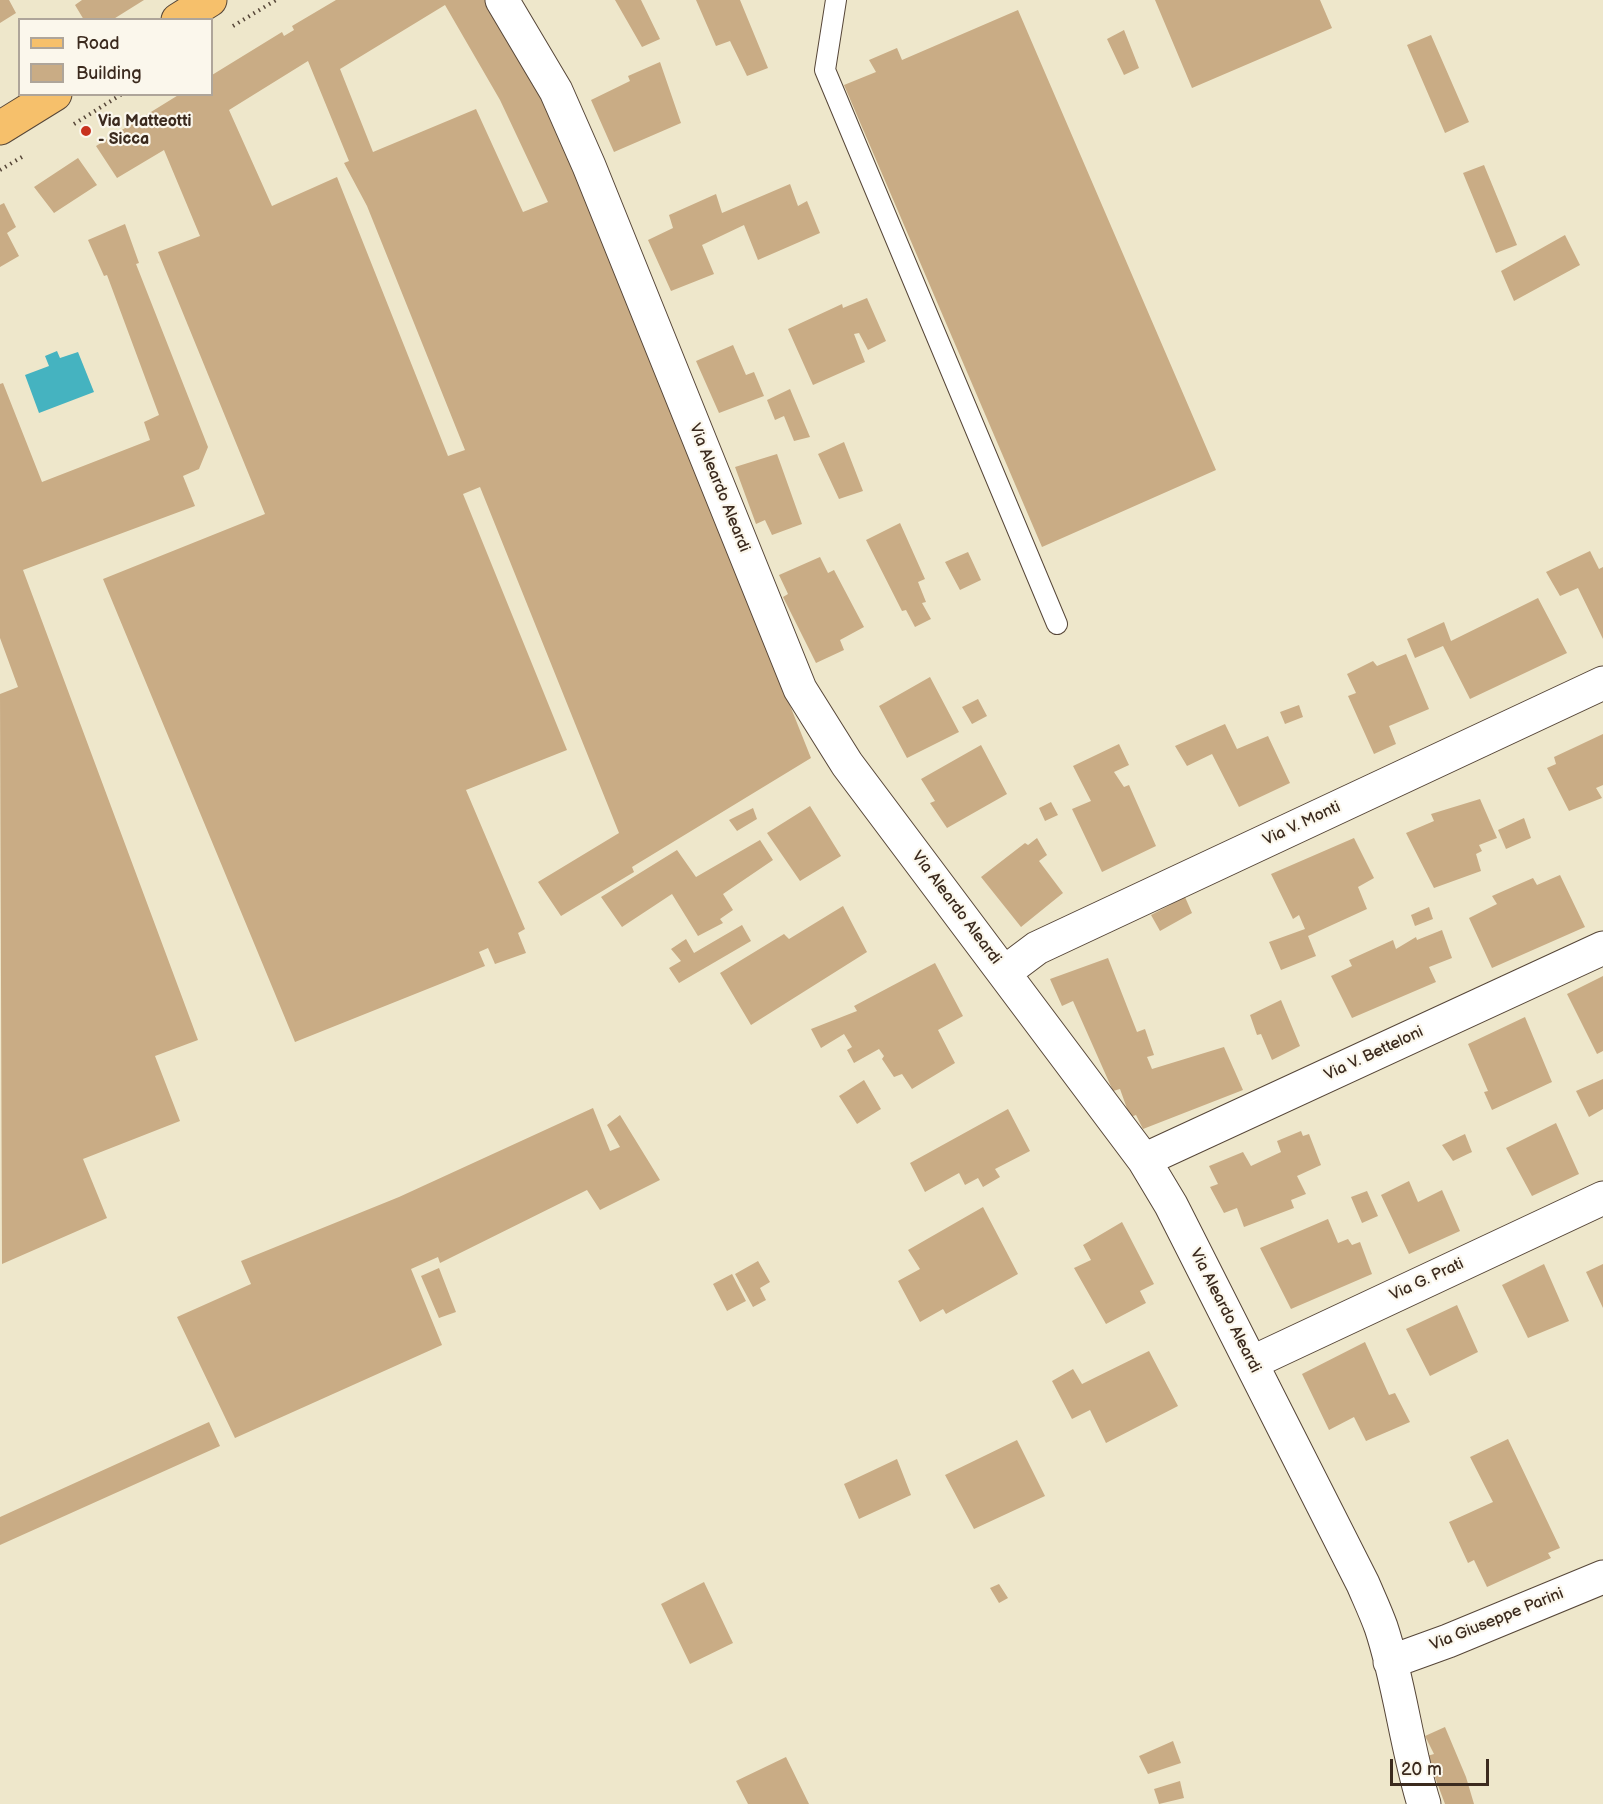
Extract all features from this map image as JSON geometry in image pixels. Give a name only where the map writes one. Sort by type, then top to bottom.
[{"type":"main road","points":[[0,128],[52,96]]},
{"type":"street","name":"Via Aleardo Aleardi","points":[[502,0],[556,91],[589,166],[800,689],[847,764],[1144,1160],[1171,1205],[1363,1584],[1381,1628],[1410,1759],[1424,1804]]},
{"type":"street","name":"Via V. Monti","points":[[1005,972],[1037,948],[1603,683]]},
{"type":"street","name":"Via V. Betteloni","points":[[1144,1160],[1603,948]]},
{"type":"street","name":"Via G. Prati","points":[[1251,1363],[1603,1198]]},
{"type":"street","name":"Via Giuseppe Parini","points":[[1390,1662],[1448,1641],[1603,1577]]},
{"type":"lane","points":[[836,0],[825,70],[1057,624]]},
{"type":"path","points":[[230,28],[276,0]]},
{"type":"water","points":[[57,351],[60,358],[78,352],[94,392],[39,413],[25,375],[49,366],[45,356]]},
{"type":"building","points":[[0,0],[9,0],[16,13],[0,23]]},
{"type":"building","points":[[82,0],[144,0],[115,18],[83,18],[75,5]]},
{"type":"building","points":[[336,0],[487,0],[548,99],[811,758],[632,867],[634,872],[561,916],[538,882],[619,833],[480,487],[463,494],[567,750],[466,790],[525,929],[518,933],[526,953],[495,964],[488,948],[479,952],[485,966],[295,1042],[103,579],[265,514],[158,252],[200,236],[164,150],[117,178],[96,146],[177,96],[213,96],[213,74],[282,32],[284,36],[294,30],[292,26]],"holes":[[[445,5],[500,100],[548,202],[523,212],[476,109],[373,152],[340,69]],[[308,61],[349,161],[344,163],[367,206],[465,450],[448,456],[337,177],[272,206],[229,110]]]},
{"type":"building","points":[[615,0],[641,0],[660,39],[642,47]]},
{"type":"building","points":[[696,0],[740,0],[768,68],[747,76],[730,41],[716,46]]},
{"type":"building","points":[[1155,0],[1320,0],[1332,28],[1192,88]]},
{"type":"building","points":[[1018,10],[1216,470],[1042,547],[844,85],[876,72],[869,60],[897,48],[902,60]]},
{"type":"building","points":[[1124,30],[1139,68],[1124,75],[1107,39]]},
{"type":"building","points":[[1431,35],[1469,122],[1445,133],[1407,45]]},
{"type":"building","points":[[660,62],[681,123],[614,152],[591,100],[630,81],[628,76]]},
{"type":"building","points":[[78,158],[97,185],[54,213],[34,187]]},
{"type":"building","points":[[1484,165],[1517,245],[1496,253],[1463,173]]},
{"type":"building","points":[[790,184],[798,206],[807,201],[820,233],[758,260],[744,225],[702,245],[714,274],[671,291],[648,240],[673,228],[669,215],[716,194],[722,213]]},
{"type":"building","points":[[4,203],[16,227],[7,233],[19,256],[0,267],[0,205]]},
{"type":"building","points":[[125,224],[139,263],[136,264],[208,447],[199,469],[183,476],[195,506],[23,570],[198,1040],[155,1056],[180,1121],[83,1159],[107,1218],[2,1264],[0,694],[18,687],[0,638],[0,384],[3,383],[42,482],[150,440],[144,422],[159,415],[107,275],[104,276],[88,240]]},
{"type":"building","points":[[1565,235],[1580,265],[1514,301],[1501,271]]},
{"type":"building","points":[[867,298],[886,341],[868,350],[859,333],[854,334],[865,362],[813,385],[788,329],[842,304],[843,308]]},
{"type":"building","points":[[733,345],[746,375],[754,372],[764,396],[719,413],[696,361]]},
{"type":"building","points":[[790,389],[810,437],[794,441],[784,416],[775,420],[767,400]]},
{"type":"building","points":[[844,442],[863,491],[839,499],[818,454]]},
{"type":"building","points":[[777,454],[802,524],[772,535],[765,520],[756,524],[735,467]]},
{"type":"building","points":[[900,523],[925,579],[918,582],[926,602],[922,603],[931,619],[915,627],[906,610],[902,611],[866,540]]},
{"type":"building","points":[[1590,551],[1599,569],[1603,567],[1603,639],[1578,588],[1560,596],[1546,572]]},
{"type":"building","points":[[968,552],[981,580],[960,590],[945,562]]},
{"type":"building","points":[[820,557],[828,573],[834,570],[864,627],[840,640],[844,650],[816,663],[783,597],[788,594],[779,575]]},
{"type":"building","points":[[1538,598],[1567,653],[1470,699],[1443,646],[1415,658],[1407,639],[1444,622],[1451,641]]},
{"type":"building","points":[[1406,654],[1429,709],[1389,726],[1396,744],[1374,754],[1348,696],[1356,693],[1347,674],[1373,661],[1377,666]]},
{"type":"building","points":[[930,677],[959,732],[907,758],[879,706]]},
{"type":"building","points":[[978,699],[987,716],[972,724],[962,707]]},
{"type":"building","points":[[1299,705],[1303,717],[1285,724],[1280,712]]},
{"type":"building","points":[[1225,724],[1237,749],[1268,736],[1290,783],[1239,807],[1212,754],[1187,766],[1175,746]]},
{"type":"building","points":[[1603,734],[1603,785],[1596,788],[1602,798],[1569,811],[1547,768],[1556,764],[1554,757]]},
{"type":"building","points":[[1119,744],[1129,765],[1114,772],[1124,787],[1129,785],[1156,846],[1102,872],[1072,809],[1091,801],[1073,766]]},
{"type":"building","points":[[981,745],[1007,794],[947,828],[930,803],[935,801],[921,779]]},
{"type":"building","points":[[1480,799],[1497,838],[1479,845],[1482,851],[1476,854],[1481,871],[1434,888],[1406,833],[1434,821],[1431,814]]},
{"type":"building","points":[[1051,802],[1058,815],[1045,821],[1039,808]]},
{"type":"building","points":[[810,806],[841,856],[800,881],[767,833]]},
{"type":"building","points":[[753,808],[757,819],[737,831],[729,820]]},
{"type":"building","points":[[1524,818],[1531,838],[1506,849],[1498,830]]},
{"type":"building","points":[[1037,838],[1047,855],[1039,861],[1063,893],[1021,927],[981,877],[1025,843],[1028,845]]},
{"type":"building","points":[[1354,838],[1374,878],[1358,887],[1367,909],[1308,936],[1316,956],[1281,970],[1269,942],[1305,929],[1299,915],[1293,919],[1271,874]]},
{"type":"building","points":[[760,840],[773,860],[723,894],[733,910],[720,919],[723,923],[698,936],[672,894],[622,927],[601,897],[677,850],[696,877]]},
{"type":"building","points":[[1560,875],[1585,927],[1492,968],[1469,918],[1497,904],[1492,896],[1533,878],[1537,885]]},
{"type":"building","points":[[1185,897],[1192,913],[1160,931],[1151,915]]},
{"type":"building","points":[[843,906],[867,952],[751,1025],[720,973],[784,934],[789,939]]},
{"type":"building","points":[[1429,907],[1433,919],[1415,926],[1411,915]]},
{"type":"building","points":[[742,925],[751,941],[679,983],[669,968],[681,961],[671,949],[686,939],[694,953]]},
{"type":"building","points":[[1442,930],[1452,958],[1429,967],[1436,982],[1352,1018],[1331,976],[1352,966],[1349,960],[1393,940],[1396,949],[1416,937],[1417,940]]},
{"type":"building","points":[[1108,958],[1137,1032],[1145,1029],[1154,1055],[1147,1057],[1152,1069],[1224,1047],[1243,1090],[1143,1129],[1136,1115],[1130,1117],[1120,1089],[1113,1091],[1073,1001],[1062,1006],[1050,979]]},
{"type":"building","points":[[935,963],[963,1016],[938,1030],[955,1063],[912,1089],[902,1074],[894,1077],[882,1059],[884,1056],[879,1049],[854,1063],[847,1050],[852,1047],[844,1034],[821,1048],[811,1029],[857,1011],[854,1006]]},
{"type":"building","points":[[1603,976],[1603,1051],[1597,1054],[1567,994]]},
{"type":"building","points":[[1281,1000],[1300,1046],[1272,1060],[1261,1034],[1257,1035],[1250,1015]]},
{"type":"building","points":[[1525,1017],[1552,1082],[1492,1110],[1484,1092],[1488,1091],[1468,1044]]},
{"type":"building","points":[[1603,1079],[1603,1109],[1589,1117],[1576,1091]]},
{"type":"building","points":[[864,1080],[881,1109],[857,1124],[839,1096]]},
{"type":"building","points":[[593,1108],[610,1151],[620,1147],[607,1125],[620,1115],[660,1180],[600,1210],[587,1190],[440,1263],[438,1257],[411,1269],[442,1345],[235,1438],[177,1317],[251,1284],[241,1261],[399,1197]]},
{"type":"building","points":[[1008,1109],[1030,1151],[995,1169],[1000,1177],[983,1187],[978,1178],[965,1185],[959,1173],[925,1192],[910,1163]]},
{"type":"building","points":[[1556,1123],[1579,1174],[1532,1196],[1506,1148]]},
{"type":"building","points":[[1301,1131],[1303,1136],[1309,1134],[1321,1165],[1297,1176],[1306,1194],[1291,1200],[1294,1208],[1244,1227],[1237,1208],[1224,1213],[1210,1187],[1218,1184],[1209,1166],[1243,1152],[1251,1166],[1281,1152],[1277,1141]]},
{"type":"building","points":[[1465,1134],[1472,1152],[1453,1161],[1442,1145]]},
{"type":"building","points":[[1409,1181],[1418,1202],[1442,1190],[1460,1231],[1409,1254],[1381,1195]]},
{"type":"building","points":[[1367,1191],[1378,1216],[1362,1223],[1351,1197]]},
{"type":"building","points":[[983,1207],[1018,1274],[946,1314],[943,1309],[920,1322],[898,1281],[920,1269],[908,1250]]},
{"type":"building","points":[[1328,1219],[1338,1243],[1348,1239],[1352,1245],[1360,1242],[1372,1274],[1291,1309],[1260,1248]]},
{"type":"building","points":[[1122,1222],[1154,1284],[1140,1291],[1146,1303],[1106,1324],[1074,1268],[1091,1260],[1083,1245]]},
{"type":"building","points":[[758,1261],[770,1282],[760,1288],[766,1300],[753,1307],[735,1274]]},
{"type":"building","points":[[1544,1264],[1569,1321],[1528,1338],[1502,1285]]},
{"type":"building","points":[[1603,1264],[1603,1308],[1586,1272]]},
{"type":"building","points":[[439,1268],[456,1312],[439,1318],[421,1276]]},
{"type":"building","points":[[732,1274],[746,1301],[727,1311],[713,1284]]},
{"type":"building","points":[[1457,1305],[1478,1352],[1430,1376],[1406,1329]]},
{"type":"building","points":[[1365,1342],[1389,1395],[1395,1393],[1410,1422],[1366,1441],[1354,1417],[1329,1430],[1302,1374]]},
{"type":"building","points":[[1149,1351],[1178,1406],[1106,1443],[1090,1410],[1072,1419],[1052,1381],[1073,1369],[1082,1384]]},
{"type":"building","points":[[209,1422],[220,1446],[0,1545],[0,1517]]},
{"type":"building","points":[[1508,1439],[1560,1548],[1548,1553],[1551,1558],[1487,1587],[1474,1560],[1468,1563],[1449,1522],[1493,1502],[1470,1457]]},
{"type":"building","points":[[1017,1440],[1045,1496],[974,1529],[945,1475]]},
{"type":"building","points":[[897,1459],[911,1495],[859,1519],[844,1484]]},
{"type":"building","points":[[704,1582],[733,1643],[690,1664],[661,1604]]},
{"type":"building","points":[[999,1584],[1008,1598],[999,1603],[990,1588]]},
{"type":"building","points":[[1445,1727],[1466,1777],[1474,1804],[1445,1804],[1427,1756],[1434,1754],[1425,1736]]},
{"type":"building","points":[[1173,1741],[1181,1763],[1148,1774],[1139,1756]]},
{"type":"building","points":[[786,1757],[809,1804],[748,1804],[736,1781]]},
{"type":"building","points":[[1180,1781],[1184,1798],[1159,1804],[1154,1789]]},
{"type":"place","name":"Via Matteotti - Sicca","points":[[86,131]]}]
